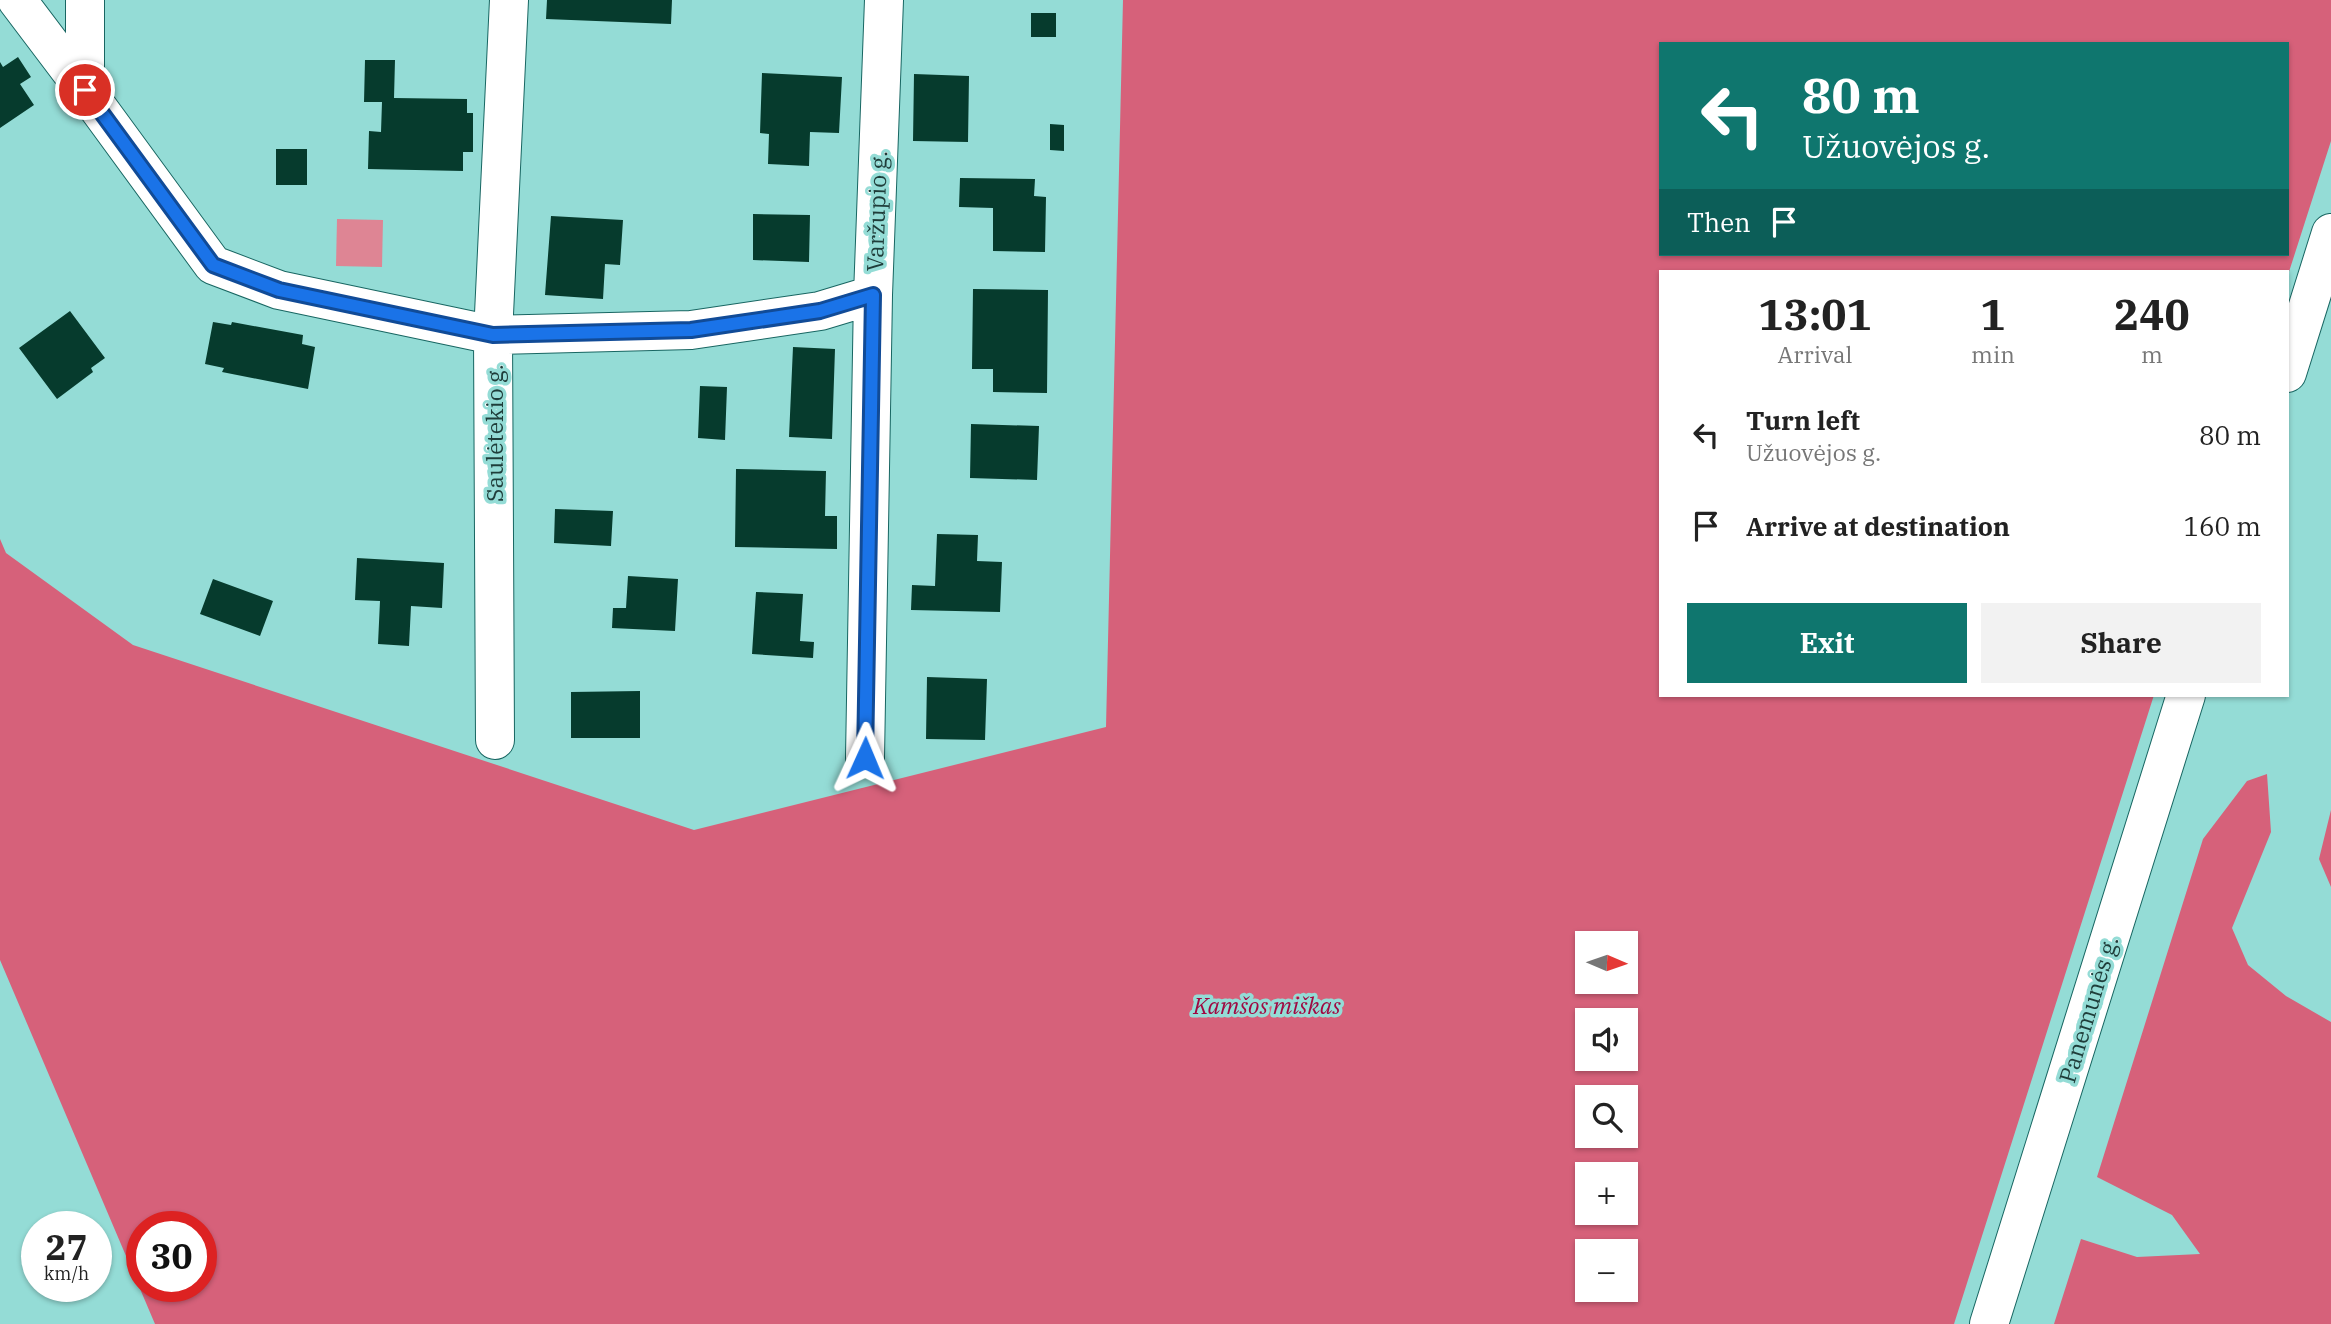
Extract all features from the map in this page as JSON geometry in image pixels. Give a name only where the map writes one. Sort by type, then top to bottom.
[{"type":"street","points":[[17,0],[213,265],[279,290],[493,335],[691,330],[820,311],[873,295]]},
{"type":"street","points":[[85,0],[85,90]]},
{"type":"street","name":"Saulėtekio g.","points":[[495,740],[493,335],[509,0]]},
{"type":"street","name":"Varžupio g.","points":[[865,758],[873,295],[884,0]]},
{"type":"street","points":[[2289,367],[2331,233]]},
{"type":"street","name":"Panemunės g.","points":[[1989,1324],[2185,697]]},
{"type":"shaded area","points":[[337,219],[383,220],[382,267],[336,266]]},
{"type":"green space","name":"Kamšos miškas","points":[[1123,0],[2331,0],[2331,141],[2289,272],[1659,270],[1659,697],[2153,697],[1954,1324],[155,1324],[146,1302],[217,1302],[217,1211],[126,1211],[126,1256],[112,1223],[112,1211],[107,1211],[0,960],[0,539],[6,553],[133,645],[694,830],[1106,727]]},
{"type":"green space","points":[[2267,774],[2271,832],[2232,928],[2248,965],[2286,996],[2331,1022],[2331,1324],[2054,1324],[2081,1239],[2137,1257],[2200,1254],[2172,1215],[2097,1177],[2203,839],[2247,781]]},
{"type":"green space","points":[[2331,810],[2331,887],[2319,859]]},
{"type":"building","points":[[547,0],[672,0],[671,24],[546,19]]},
{"type":"building","points":[[1031,13],[1056,13],[1056,37],[1031,37]]},
{"type":"building","points":[[18,57],[31,77],[20,84],[34,105],[0,128],[0,62],[3,67]]},
{"type":"building","points":[[365,60],[395,60],[394,98],[467,99],[467,113],[473,113],[473,152],[463,152],[463,171],[368,169],[369,131],[381,132],[382,102],[364,102]]},
{"type":"building","points":[[762,73],[842,77],[839,133],[810,132],[809,166],[768,164],[769,134],[760,133]]},
{"type":"building","points":[[914,74],[969,76],[968,142],[913,141]]},
{"type":"building","points":[[1050,124],[1064,125],[1064,151],[1050,150]]},
{"type":"building","points":[[276,149],[307,149],[307,185],[276,185]]},
{"type":"building","points":[[960,178],[1035,179],[1034,196],[1046,197],[1045,252],[993,251],[993,208],[959,207]]},
{"type":"building","points":[[753,214],[810,215],[809,262],[753,260]]},
{"type":"building","points":[[551,216],[623,220],[620,265],[605,264],[603,299],[545,295]]},
{"type":"building","points":[[973,289],[1048,290],[1047,393],[993,392],[993,369],[972,369]]},
{"type":"building","points":[[70,311],[105,358],[91,368],[93,372],[57,399],[19,348]]},
{"type":"building","points":[[213,322],[231,325],[232,322],[303,335],[302,344],[315,347],[308,389],[222,372],[224,368],[205,364]]},
{"type":"building","points":[[793,347],[835,349],[832,439],[789,437]]},
{"type":"building","points":[[700,386],[727,387],[725,440],[698,438]]},
{"type":"building","points":[[971,424],[1039,426],[1037,480],[970,478]]},
{"type":"building","points":[[736,469],[826,471],[825,516],[837,516],[837,549],[735,547]]},
{"type":"building","points":[[555,509],[613,511],[611,546],[554,543]]},
{"type":"building","points":[[937,534],[978,535],[977,561],[1002,562],[1000,612],[911,610],[912,585],[935,586]]},
{"type":"building","points":[[357,558],[444,563],[442,608],[411,606],[409,646],[378,644],[380,601],[355,600]]},
{"type":"building","points":[[628,576],[678,579],[675,631],[612,628],[613,608],[626,608]]},
{"type":"building","points":[[213,579],[273,601],[260,636],[200,614]]},
{"type":"building","points":[[756,592],[803,594],[800,641],[814,642],[813,658],[752,654]]},
{"type":"building","points":[[927,677],[987,679],[985,740],[926,739]]},
{"type":"building","points":[[640,691],[640,738],[571,738],[571,692]]},
{"type":"route","points":[[85,90],[213,265],[279,290],[493,335],[691,330],[820,311],[873,295],[865,758]]}]
